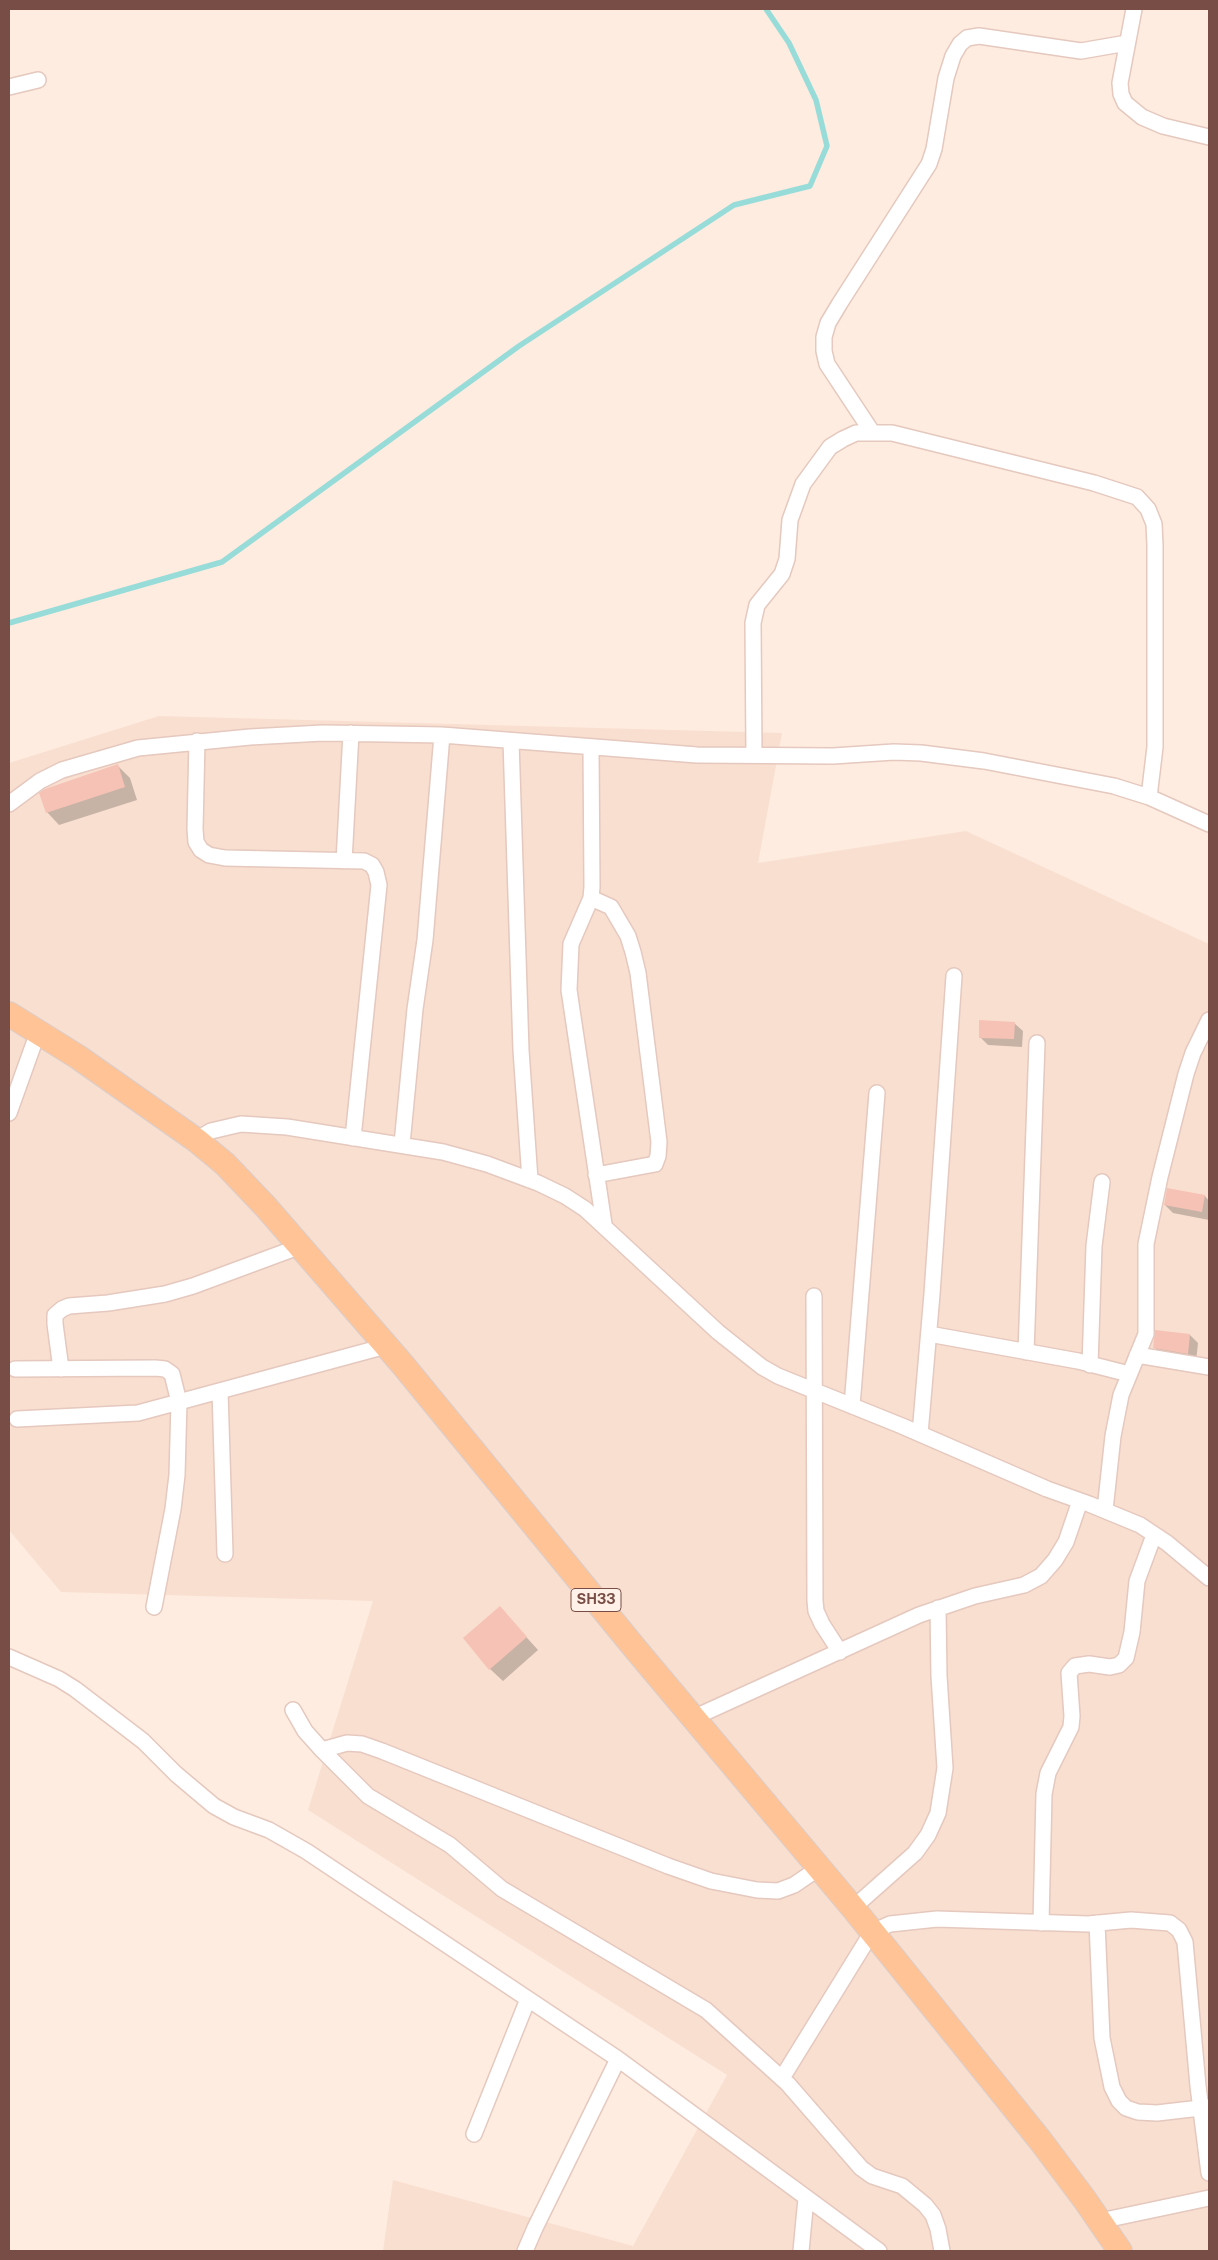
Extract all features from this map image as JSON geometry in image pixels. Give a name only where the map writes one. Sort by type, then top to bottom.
[{"type":"main road","name":"SH33","points":[[9,1014],[118,1084],[196,1140],[225,1164],[246,1185],[301,1246],[853,1908],[999,2088],[1100,2221],[1120,2251]]},
{"type":"street","points":[[1134,9],[1120,82],[1121,94],[1125,103],[1142,117],[1156,123],[1209,137]]},
{"type":"street","points":[[872,432],[827,364],[824,351],[824,337],[828,323],[840,303],[929,164],[934,149],[946,78],[953,56],[960,44],[967,38],[979,36],[1082,51],[1127,43]]},
{"type":"street","points":[[9,87],[38,80]]},
{"type":"street","points":[[754,755],[753,623],[758,605],[782,574],[787,559],[790,520],[803,484],[830,448],[856,433],[892,434],[1062,474],[1130,494],[1137,497],[1148,509],[1154,524],[1155,545],[1155,747],[1149,797]]},
{"type":"street","points":[[9,804],[40,781],[62,770],[138,748],[286,734],[351,733],[442,735],[680,754],[833,756],[894,752],[921,753],[984,761],[1114,786],[1149,797],[1209,824]]},
{"type":"street","points":[[344,861],[351,733]]},
{"type":"street","points":[[402,1144],[415,1009],[425,940],[442,735]]},
{"type":"street","points":[[197,741],[195,828],[196,842],[201,850],[209,855],[225,858],[364,861],[372,865],[376,872],[379,885],[354,1138]]},
{"type":"street","points":[[511,741],[520,1050],[530,1180]]},
{"type":"street","points":[[591,747],[591,898],[572,944],[569,990],[604,1224]]},
{"type":"street","points":[[591,898],[612,907],[621,922],[633,952],[638,973],[659,1142],[658,1156],[655,1164],[596,1175]]},
{"type":"street","points":[[920,1434],[929,1334],[954,976]]},
{"type":"street","points":[[1105,1510],[1116,1414],[1121,1395],[1146,1334],[1146,1244],[1160,1176],[1186,1074],[1209,1020]]},
{"type":"street","points":[[9,1113],[38,1032]]},
{"type":"street","points":[[1026,1352],[1037,1043]]},
{"type":"street","points":[[852,1406],[877,1093]]},
{"type":"street","points":[[196,1140],[211,1131],[241,1124],[287,1127],[402,1144],[462,1156],[530,1180],[565,1196],[604,1224],[737,1348],[778,1376],[920,1434],[1047,1489],[1140,1525],[1209,1578]]},
{"type":"street","points":[[1090,1365],[1094,1246],[1102,1182]]},
{"type":"street","points":[[61,1369],[54,1324],[55,1315],[62,1309],[69,1306],[108,1303],[165,1294],[193,1286],[301,1246]]},
{"type":"street","points":[[814,1296],[815,1601],[816,1611],[840,1652]]},
{"type":"street","points":[[929,1334],[1129,1374]]},
{"type":"street","points":[[16,1419],[138,1413],[386,1346]]},
{"type":"street","points":[[1137,1355],[1209,1367]]},
{"type":"street","points":[[15,1369],[165,1369],[172,1374],[179,1402],[175,1492],[154,1607]]},
{"type":"street","points":[[220,1391],[225,1554]]},
{"type":"street","points":[[693,1718],[938,1608],[975,1596],[1024,1585],[1041,1576],[1055,1560],[1066,1542],[1080,1501]]},
{"type":"street","points":[[1042,1923],[1044,1794],[1048,1773],[1071,1727],[1069,1673],[1075,1666],[1089,1664],[1119,1665],[1126,1658],[1132,1632],[1137,1581],[1154,1535]]},
{"type":"street","points":[[853,1908],[915,1853],[928,1835],[938,1813],[945,1768],[939,1676],[938,1608]]},
{"type":"street","points":[[9,1657],[59,1678],[75,1689],[144,1741],[193,1790],[214,1806],[234,1817],[269,1830],[306,1851],[618,2058],[879,2251]]},
{"type":"street","points":[[293,1710],[306,1731],[322,1750],[368,1796],[450,1844],[502,1889],[706,2010],[782,2078],[860,2168],[888,2183],[902,2186],[925,2205],[938,2229],[942,2251]]},
{"type":"street","points":[[322,1750],[347,1743],[362,1744],[382,1750],[668,1866],[711,1881],[757,1890],[778,1891],[794,1885],[819,1868]]},
{"type":"street","points":[[782,2078],[872,1932],[890,1924],[937,1919],[1042,1923],[1097,1923],[1148,1920],[1170,1923],[1179,1930],[1185,1942],[1205,2108],[1209,2174]]},
{"type":"street","points":[[1097,1923],[1102,2038],[1112,2087],[1119,2101],[1126,2108],[1138,2112],[1156,2113],[1205,2108]]},
{"type":"street","points":[[474,2134],[528,2000]]},
{"type":"street","points":[[525,2251],[618,2058]]},
{"type":"street","points":[[801,2251],[806,2198]]},
{"type":"street","points":[[1100,2221],[1209,2198]]},
{"type":"shaded area","points":[[159,716],[782,733],[758,863],[966,831],[1209,944],[1209,2251],[383,2251],[393,2180],[633,2246],[727,2075],[308,1810],[373,1601],[61,1592],[9,1530],[9,763]]},
{"type":"building","points":[[118,764],[125,787],[46,813],[39,793],[45,789]]},
{"type":"building","points":[[979,1020],[1015,1022],[1014,1039],[979,1038]]},
{"type":"building","points":[[1167,1188],[1205,1195],[1202,1212],[1164,1205]]},
{"type":"building","points":[[1155,1330],[1190,1334],[1188,1354],[1153,1348]]},
{"type":"building","points":[[500,1606],[527,1637],[489,1670],[463,1638]]},
{"type":"waterway","points":[[9,623],[222,562],[519,346],[734,205],[810,186],[827,146],[816,100],[789,43],[766,9]]}]
